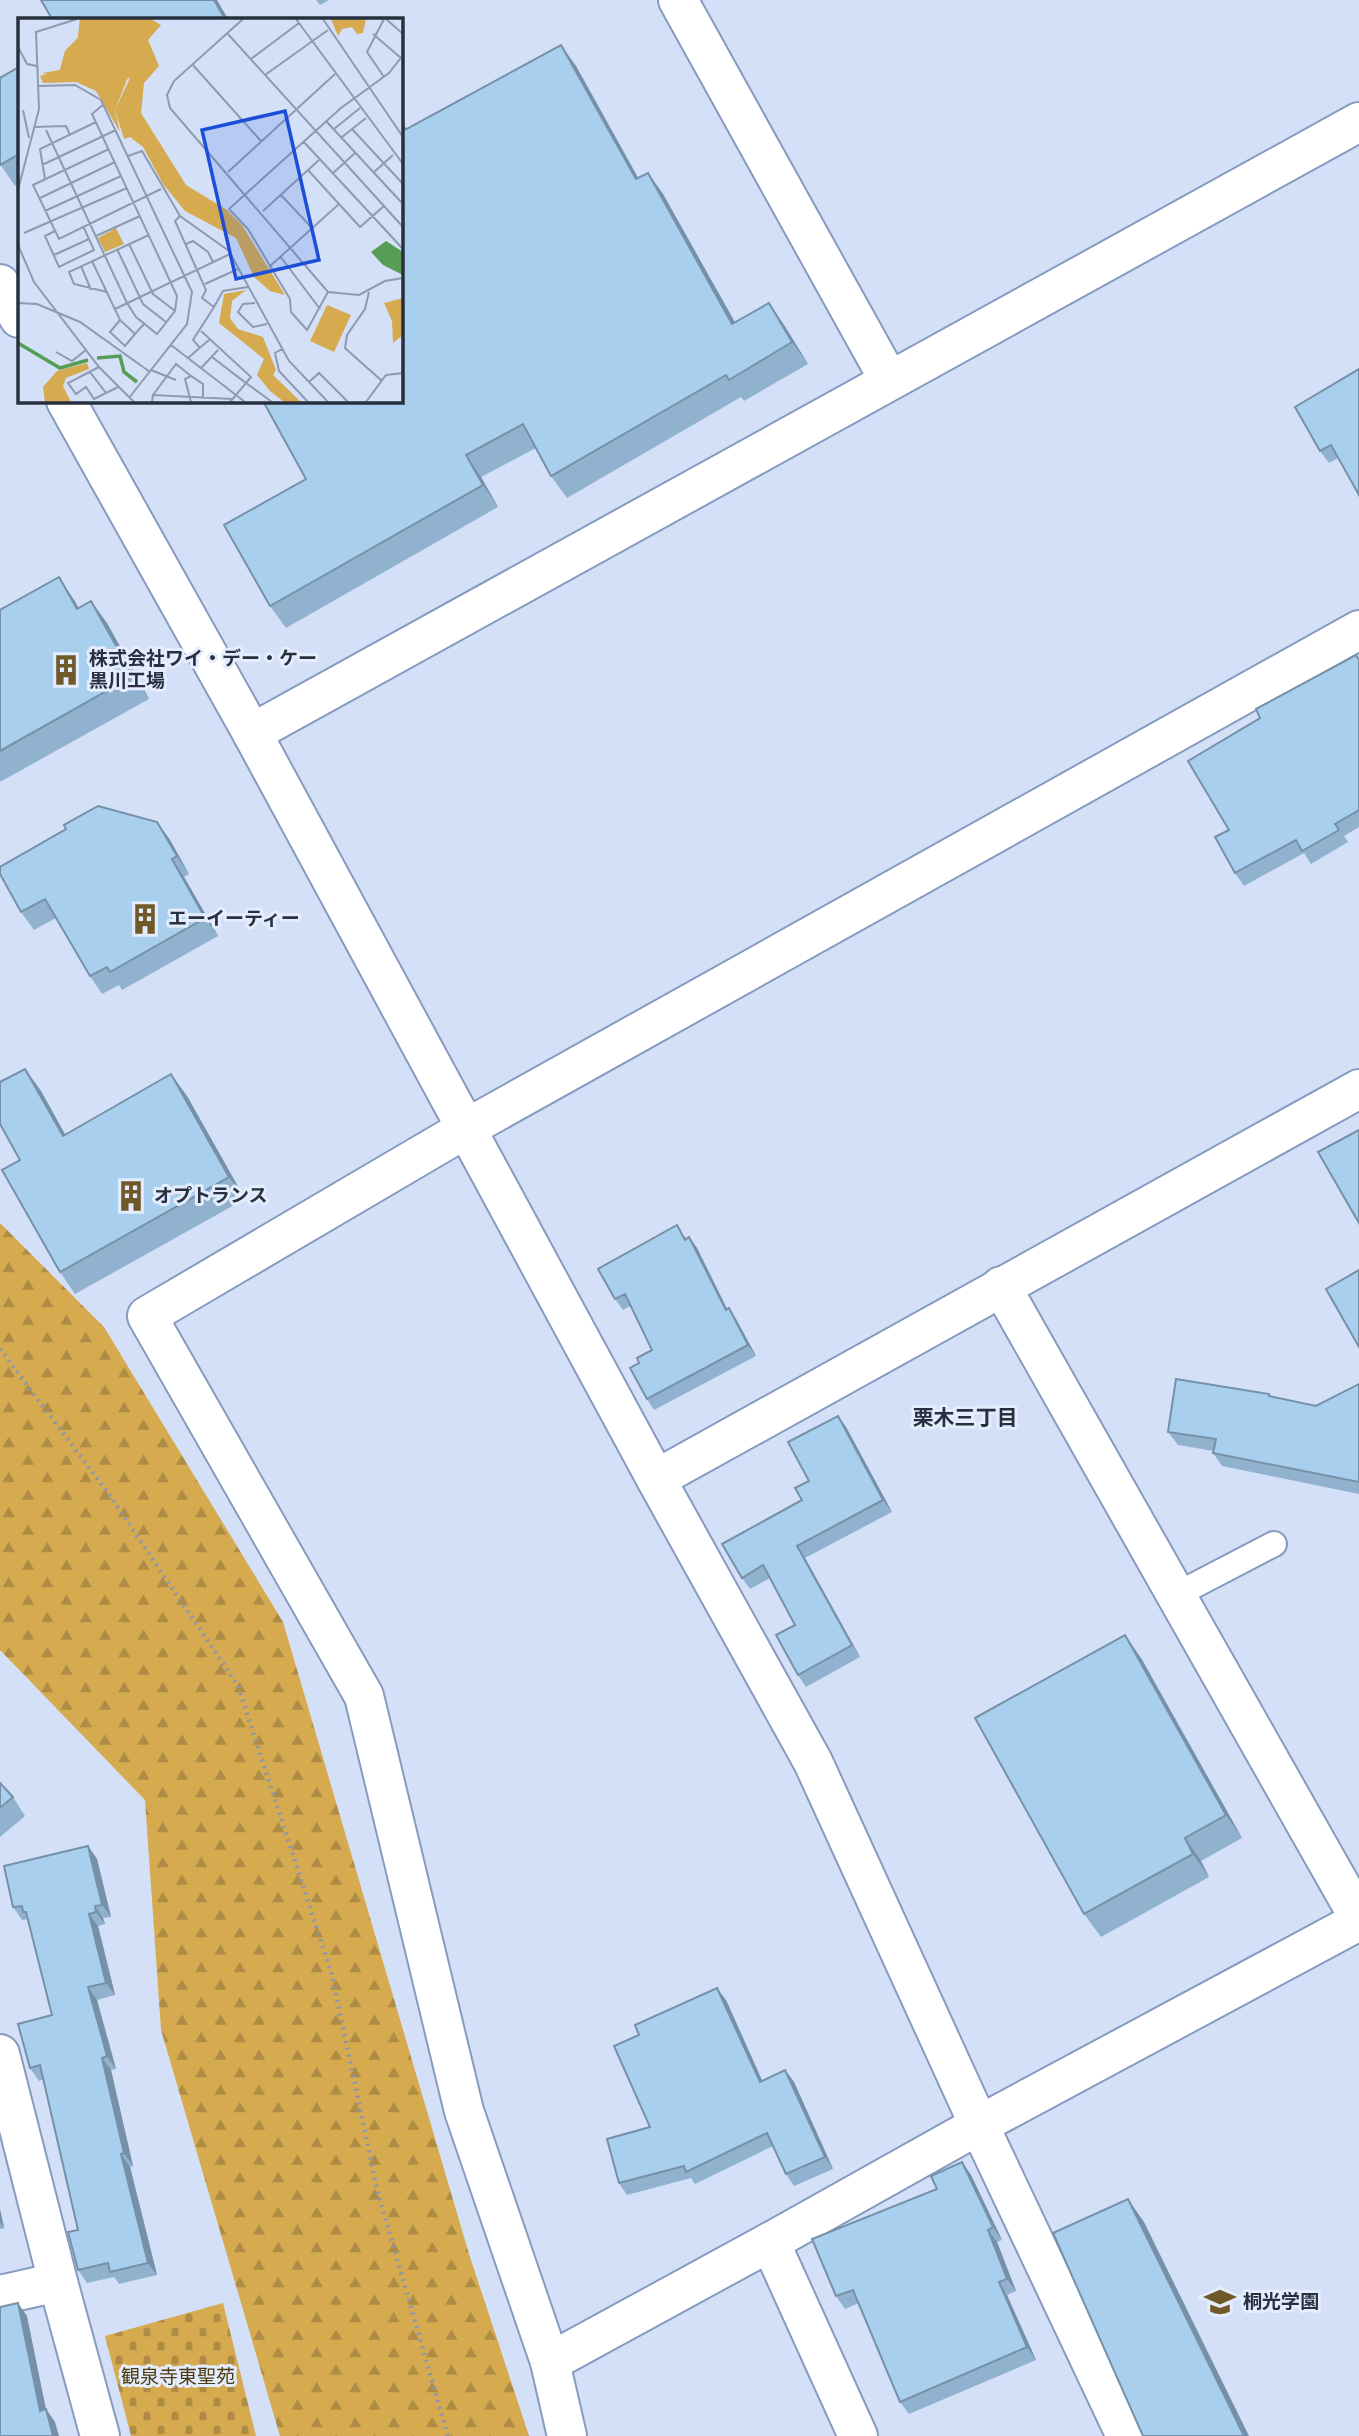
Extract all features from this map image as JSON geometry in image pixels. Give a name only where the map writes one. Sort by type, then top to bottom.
[{"type":"street","points":[[678,0],[889,380]]},
{"type":"street","points":[[253,733],[1359,122]]},
{"type":"street","points":[[0,284],[18,316]]},
{"type":"street","points":[[67,402],[253,733],[656,1479],[813,1762],[979,2125],[1126,2436]]},
{"type":"street","points":[[567,2436],[550,2362],[464,2112],[363,1696],[147,1316],[467,1128],[1359,630]]},
{"type":"street","points":[[656,1479],[1359,1089]]},
{"type":"street","points":[[550,2362],[1359,1919],[1001,1286]]},
{"type":"street","points":[[0,2054],[100,2436]]},
{"type":"street","points":[[770,2242],[858,2436]]},
{"type":"street","points":[[0,2295],[58,2283]]},
{"type":"lane","points":[[1176,1595],[1274,1544]]},
{"type":"path","points":[[0,1349],[106,1490],[238,1686],[332,1975],[377,2189],[448,2436]]},
{"type":"green space","points":[[0,1223],[104,1327],[283,1622],[469,2254],[529,2436],[280,2436],[161,2030],[145,1800],[0,1650]]},
{"type":"green space","name":"観泉寺東聖苑","points":[[223,2303],[256,2436],[131,2436],[105,2336]]},
{"type":"building","points":[[41,0],[214,0],[224,18],[51,18]]},
{"type":"building","points":[[561,45],[636,179],[648,173],[732,324],[769,303],[792,342],[729,380],[726,375],[551,476],[523,424],[466,455],[483,485],[270,606],[224,525],[306,479],[264,402],[402,402],[402,124],[405,130]]},
{"type":"building","points":[[18,68],[18,155],[0,165],[0,78]]},
{"type":"building","points":[[1359,369],[1359,495],[1331,445],[1320,451],[1295,407]]},
{"type":"building","name":"株式会社ワイ・デー・ケー 黒川工場","points":[[59,577],[77,609],[91,601],[133,676],[0,751],[0,610]]},
{"type":"building","points":[[1356,655],[1359,660],[1359,810],[1335,824],[1339,830],[1302,851],[1296,840],[1235,873],[1215,837],[1229,830],[1188,761],[1260,718],[1256,709]]},
{"type":"building","name":"エーイーティー","points":[[98,806],[157,822],[177,856],[172,859],[205,918],[110,972],[107,967],[90,976],[45,899],[21,912],[0,874],[0,867],[66,829],[64,825]]},
{"type":"building","name":"オプトランス","points":[[25,1069],[63,1136],[171,1074],[229,1177],[60,1272],[2,1170],[20,1160],[0,1124],[0,1082]]},
{"type":"building","points":[[1359,1130],[1359,1223],[1318,1152]]},
{"type":"building","points":[[677,1225],[685,1240],[689,1237],[726,1310],[729,1308],[748,1345],[647,1399],[630,1368],[639,1363],[637,1358],[652,1350],[625,1294],[615,1299],[598,1269]]},
{"type":"building","points":[[1359,1270],[1359,1347],[1326,1289]]},
{"type":"building","points":[[1176,1379],[1269,1394],[1316,1406],[1359,1384],[1359,1482],[1213,1453],[1216,1439],[1168,1432]]},
{"type":"building","points":[[838,1416],[883,1500],[797,1546],[852,1645],[798,1675],[776,1635],[795,1625],[763,1565],[742,1578],[722,1544],[802,1500],[795,1488],[809,1481],[788,1442]]},
{"type":"building","points":[[1125,1635],[1226,1815],[1185,1838],[1193,1854],[1084,1914],[975,1718]]},
{"type":"building","points":[[0,1783],[13,1797],[0,1808]]},
{"type":"building","points":[[88,1846],[102,1905],[95,1906],[96,1912],[89,1914],[106,1983],[88,1987],[107,2056],[102,2058],[124,2153],[121,2154],[148,2263],[110,2272],[108,2263],[78,2270],[68,2232],[78,2230],[40,2065],[30,2068],[18,2024],[52,2015],[26,1912],[23,1912],[22,1906],[13,1907],[4,1866]]},
{"type":"building","points":[[717,1988],[760,2082],[785,2070],[825,2157],[786,2174],[767,2133],[686,2172],[684,2166],[619,2183],[607,2139],[650,2127],[614,2046],[639,2035],[635,2025]]},
{"type":"building","points":[[962,2162],[993,2227],[988,2230],[1007,2279],[999,2282],[1027,2347],[900,2402],[853,2290],[836,2296],[812,2239],[937,2189],[931,2176]]},
{"type":"building","points":[[1128,2199],[1244,2436],[1143,2436],[1053,2233]]},
{"type":"building","points":[[18,2303],[40,2411],[46,2409],[53,2436],[0,2436],[0,2307]]},
{"type":"place","name":"株式会社ワイ・デー・ケー 黒川工場","points":[[66,670]]},
{"type":"place","name":"エーイーティー","points":[[145,919]]},
{"type":"place","name":"オプトランス","points":[[131,1196]]},
{"type":"place","name":"桐光学園","points":[[1220,2302]]},
{"type":"district","name":"栗木三丁目","points":[[965,1418]]}]
